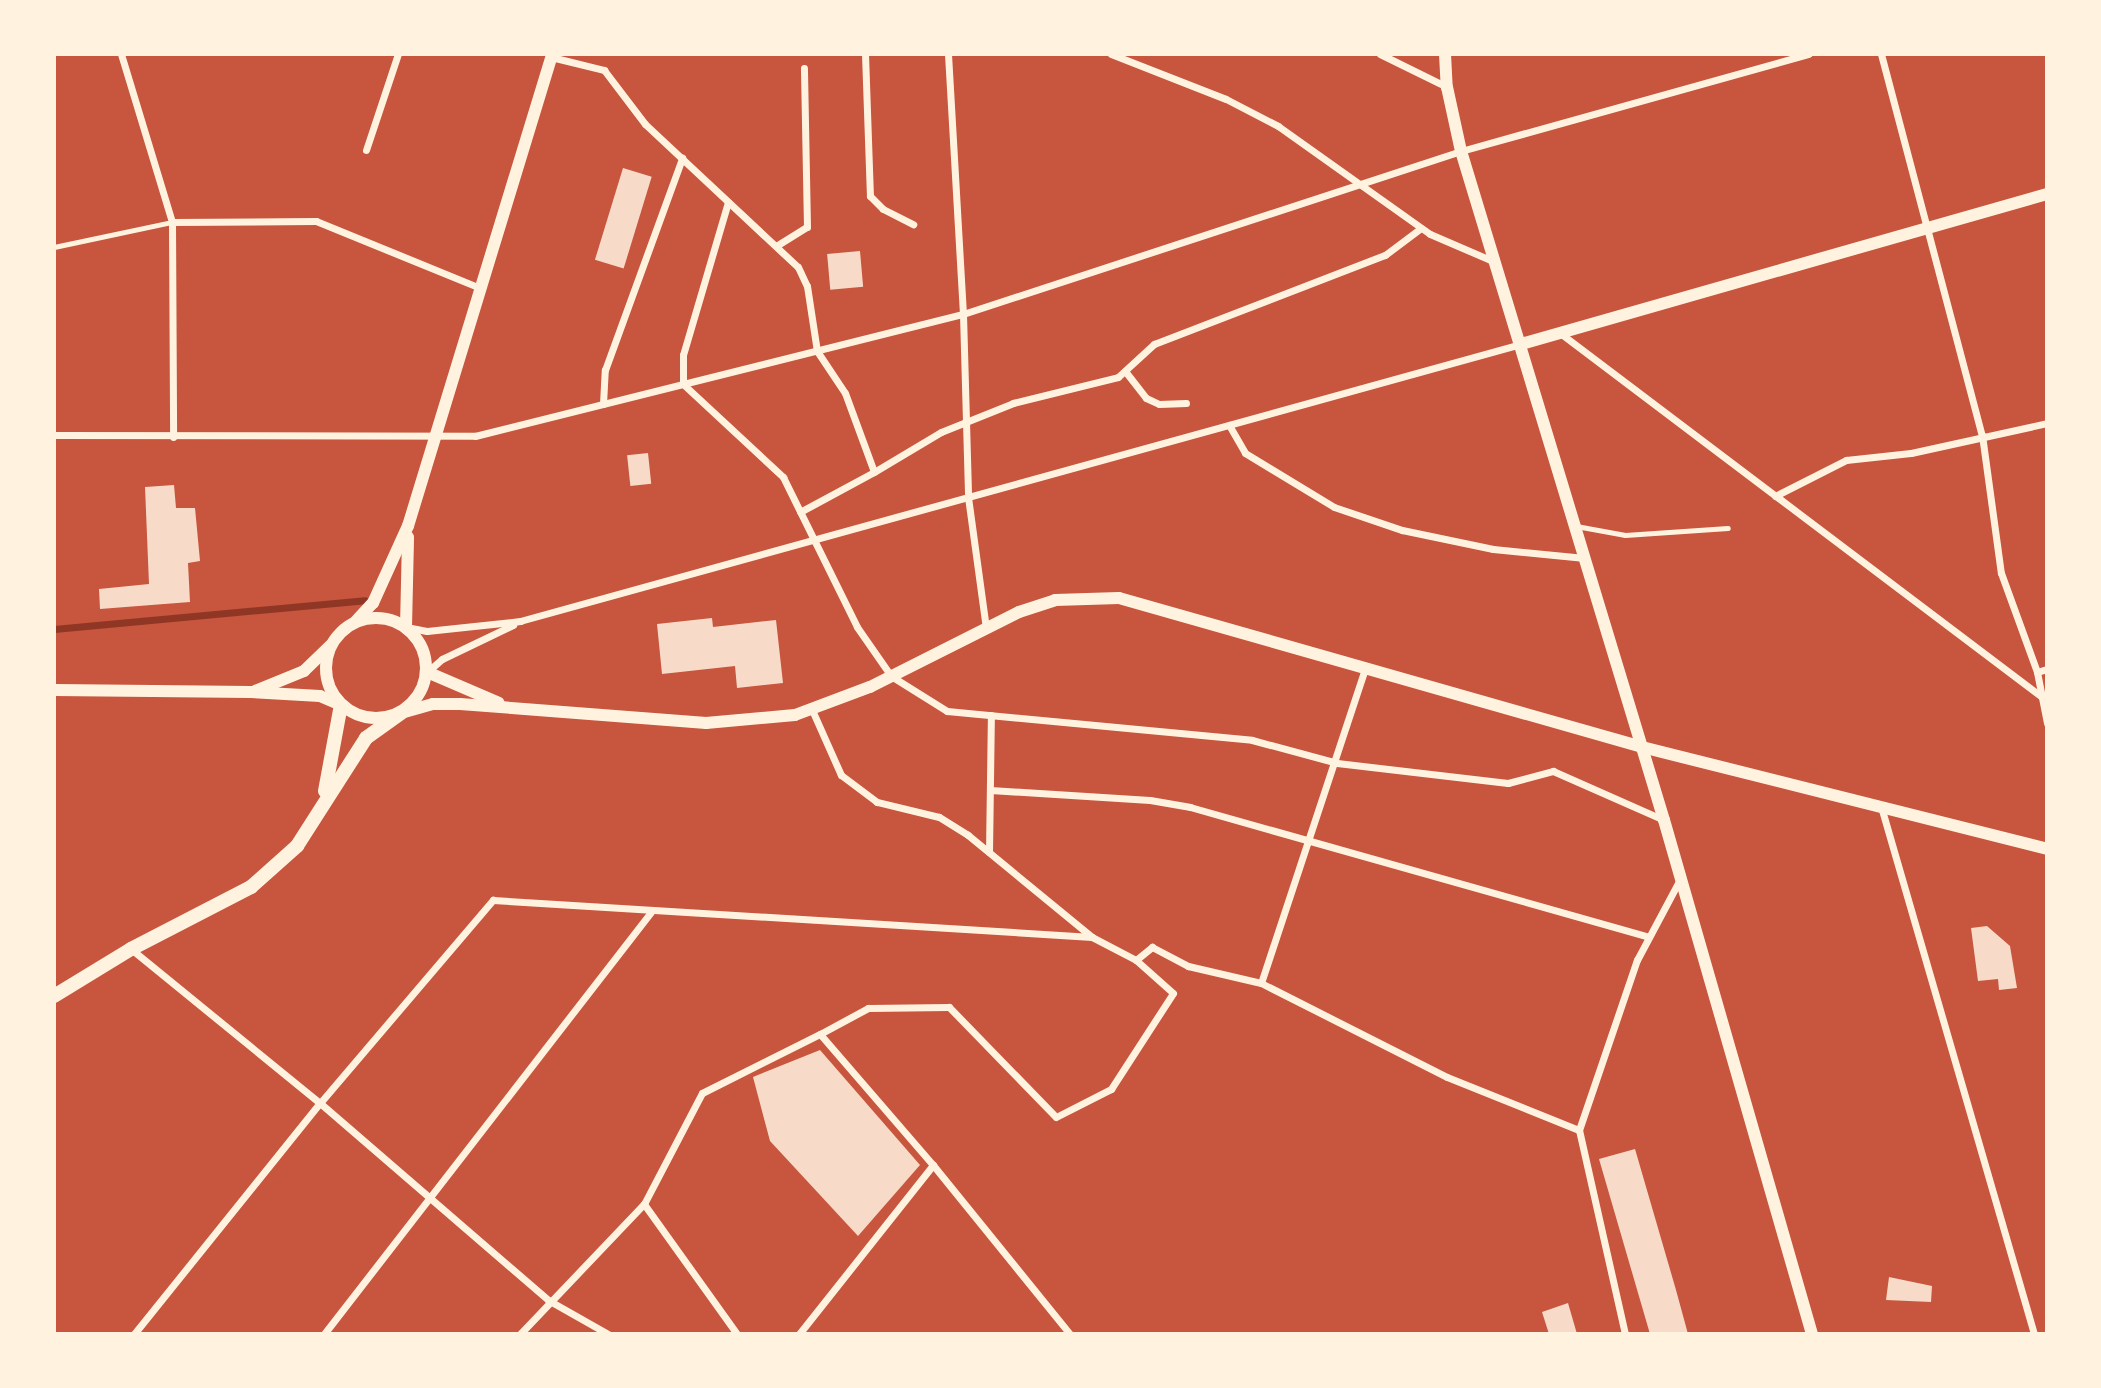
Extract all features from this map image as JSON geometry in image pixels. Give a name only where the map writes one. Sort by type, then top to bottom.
[{"type":"main road","points":[[323,800],[341,705]]},
{"type":"main road","points":[[54,996],[131,949],[251,887],[297,846],[323,800],[366,738],[401,713]]},
{"type":"street","points":[[121,54],[172,222],[173,437]]},
{"type":"street","points":[[366,150],[398,54]]},
{"type":"street","points":[[865,54],[870,196],[883,209],[913,224]]},
{"type":"street","points":[[948,54],[963,314],[968,497],[986,628]]},
{"type":"street","points":[[1111,54],[1226,99],[1278,126],[1421,228],[1496,262]]},
{"type":"street","points":[[1380,54],[1447,87]]},
{"type":"street","points":[[1445,54],[1447,87],[1461,151],[1664,820],[1812,1334]]},
{"type":"street","points":[[54,435],[431,439],[475,436],[963,314],[1461,151],[1809,54]]},
{"type":"street","points":[[1881,54],[1930,225],[1982,435],[2001,573],[2037,672],[2047,723]]},
{"type":"street","points":[[251,692],[304,671],[373,603],[408,526],[431,439],[551,56],[604,70],[645,124],[798,267],[807,286],[817,351],[845,393],[874,472]]},
{"type":"street","points":[[776,246],[807,227],[804,68]]},
{"type":"street","points":[[603,404],[606,370],[682,158]]},
{"type":"street","points":[[356,621],[391,619],[406,627],[427,631],[520,621],[1521,344],[1930,225],[2047,194]]},
{"type":"street","points":[[728,202],[683,355],[683,384],[783,477],[857,627],[891,676],[947,710],[1252,740],[1336,764],[1508,783],[1553,771],[1664,820]]},
{"type":"street","points":[[172,222],[316,221],[480,288]]},
{"type":"street","points":[[800,512],[941,432],[1013,403],[1118,377],[1154,344],[1385,255],[1421,228]]},
{"type":"street","points":[[1559,333],[2042,697]]},
{"type":"street","points":[[1125,371],[1146,398],[1159,404],[1186,404]]},
{"type":"street","points":[[1774,496],[1846,460],[1911,453],[1982,435],[2047,423]]},
{"type":"street","points":[[1229,425],[1245,453],[1334,507],[1402,530],[1480,547],[1586,558]]},
{"type":"street","points":[[401,713],[422,689],[426,673],[425,655],[406,627],[408,526]]},
{"type":"street","points":[[54,690],[251,692],[320,696],[370,719],[433,704],[706,723],[812,709],[891,676],[986,628],[1055,600],[1119,598],[1642,747],[1882,810],[2047,849]]},
{"type":"street","points":[[426,673],[442,659],[520,621]]},
{"type":"street","points":[[331,644],[326,677],[341,705]]},
{"type":"street","points":[[1261,984],[1336,764],[1365,668]]},
{"type":"street","points":[[2037,672],[2047,669]]},
{"type":"street","points":[[426,673],[513,708]]},
{"type":"street","points":[[520,1334],[548,1300],[645,1204],[702,1093],[868,1008],[949,1007],[1056,1116],[1111,1089],[1173,993],[1136,960],[1092,937],[989,852],[939,817],[877,803],[841,775],[812,709]]},
{"type":"street","points":[[989,852],[991,715]]},
{"type":"street","points":[[990,790],[1150,800],[1649,937]]},
{"type":"street","points":[[1882,810],[2034,1334]]},
{"type":"street","points":[[1625,1334],[1579,1130],[1636,960],[1680,878]]},
{"type":"street","points":[[134,1334],[320,1103],[493,900],[651,912],[1092,937]]},
{"type":"street","points":[[324,1334],[651,912]]},
{"type":"street","points":[[1136,960],[1152,947],[1188,965],[1261,984],[1447,1077],[1579,1130]]},
{"type":"street","points":[[131,949],[320,1103],[548,1300],[608,1334]]},
{"type":"street","points":[[820,1034],[933,1165],[1070,1334]]},
{"type":"street","points":[[799,1334],[933,1165]]},
{"type":"street","points":[[645,1204],[737,1334]]},
{"type":"lane","points":[[54,247],[172,222]]},
{"type":"lane","points":[[1576,526],[1625,535],[1728,528]]},
{"type":"building","points":[[623,168],[652,177],[624,269],[595,260]]},
{"type":"building","points":[[860,251],[863,287],[830,290],[827,254]]},
{"type":"building","points":[[648,453],[651,484],[630,486],[627,455]]},
{"type":"building","points":[[174,485],[176,508],[195,508],[200,561],[188,563],[190,602],[100,609],[99,589],[149,584],[145,487]]},
{"type":"building","points":[[712,618],[713,627],[776,620],[783,683],[737,688],[735,666],[662,674],[657,624]]},
{"type":"building","points":[[1987,926],[2010,946],[2017,988],[1999,990],[1998,979],[1978,981],[1971,928]]},
{"type":"building","points":[[820,1050],[920,1165],[858,1236],[770,1141],[753,1077]]},
{"type":"building","points":[[1635,1149],[1688,1334],[1650,1334],[1599,1159]]},
{"type":"building","points":[[1889,1277],[1932,1286],[1931,1302],[1886,1300]]},
{"type":"building","points":[[1568,1303],[1577,1334],[1549,1334],[1542,1312]]},
{"type":"waterway","points":[[54,629],[365,600]]}]
